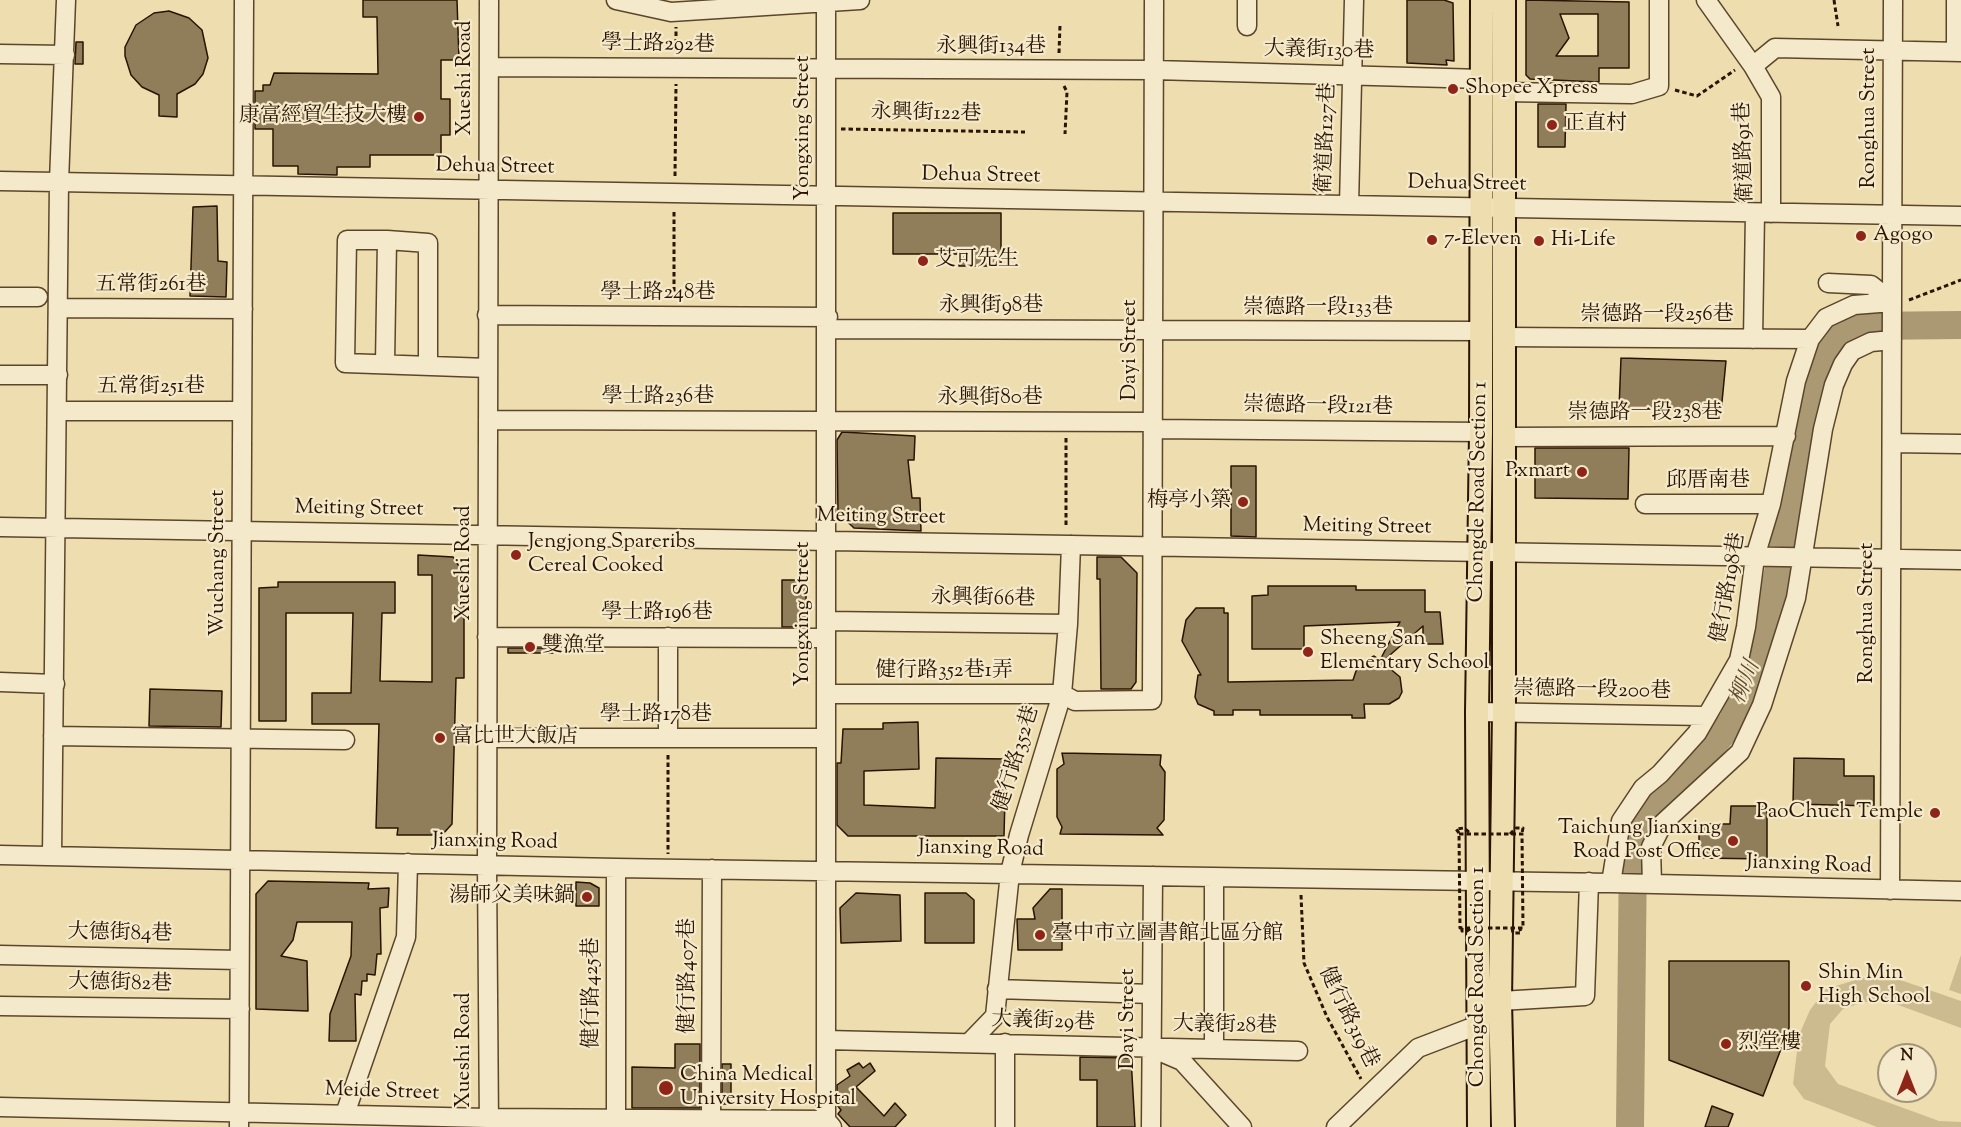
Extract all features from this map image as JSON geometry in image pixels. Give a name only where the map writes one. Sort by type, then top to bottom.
[{"type":"main road","name":"Chongde Road Section 1","points":[[1479,1127],[1477,712],[1482,331],[1482,0]]},
{"type":"main road","name":"Chongde Road Section 1","points":[[1503,1127],[1500,1001],[1504,712],[1504,0]]},
{"type":"street","points":[[52,856],[59,411],[59,182],[66,0]]},
{"type":"street","name":"Wuchang Street","points":[[239,1120],[243,530],[243,0]]},
{"type":"street","name":"Xueshi Road","points":[[488,1123],[489,0]]},
{"type":"street","points":[[616,0],[676,12],[860,0]]},
{"type":"street","name":"Dayi Street","points":[[1152,700],[1154,0]]},
{"type":"street","points":[[1247,0],[1247,26]]},
{"type":"street","name":"衛道路127巷","points":[[1349,205],[1354,0]]},
{"type":"street","points":[[1504,92],[1632,94],[1659,87],[1659,0]]},
{"type":"street","name":"衛道路91巷","points":[[1706,0],[1751,63],[1771,98],[1753,339]]},
{"type":"street","name":"Ronghua Street","points":[[1890,890],[1893,0]]},
{"type":"street","points":[[1751,63],[1775,48],[1958,52],[1956,0]]},
{"type":"street","name":"Yongxing Street","points":[[826,2],[828,323],[825,738],[826,1040],[829,1124]]},
{"type":"street","points":[[0,54],[65,55]]},
{"type":"street","name":"學士路292巷","points":[[489,67],[827,70]]},
{"type":"street","name":"永興街134巷","points":[[827,70],[1154,70]]},
{"type":"street","name":"大義街130巷","points":[[1154,70],[1483,79]]},
{"type":"street","name":"Dehua Street","points":[[0,181],[1961,216]]},
{"type":"street","points":[[428,366],[428,243],[347,240],[345,363],[385,364],[428,366],[488,368]]},
{"type":"street","points":[[385,364],[387,240]]},
{"type":"street","points":[[1828,283],[1871,285],[1892,305]]},
{"type":"street","points":[[0,297],[38,297]]},
{"type":"street","points":[[1810,339],[1826,318],[1854,304],[1892,305]]},
{"type":"street","name":"五常街261巷","points":[[59,308],[243,309]]},
{"type":"street","name":"學士路248巷","points":[[488,315],[674,316],[828,323]]},
{"type":"street","name":"永興街98巷","points":[[828,323],[1154,330]]},
{"type":"street","name":"崇德路一段133巷","points":[[1154,330],[1482,331]]},
{"type":"street","name":"崇德路一段256巷","points":[[1504,338],[1810,339]]},
{"type":"street","points":[[1649,884],[1651,847],[1664,822],[1740,752],[1768,687],[1796,598],[1797,558],[1834,385],[1852,351],[1871,342],[1892,338]]},
{"type":"street","name":"健行路198巷","points":[[1615,883],[1621,821],[1643,788],[1660,774],[1697,732],[1739,660],[1758,557],[1786,436],[1796,381],[1810,339]]},
{"type":"street","points":[[0,375],[58,375]]},
{"type":"street","name":"五常街251巷","points":[[59,411],[243,411]]},
{"type":"street","name":"學士路236巷","points":[[488,420],[827,422]]},
{"type":"street","name":"永興街80巷","points":[[827,422],[1066,422],[1154,425]]},
{"type":"street","name":"崇德路一段121巷","points":[[1154,425],[1481,432]]},
{"type":"street","name":"崇德路一段238巷","points":[[1504,437],[1786,436]]},
{"type":"street","points":[[1893,443],[1961,444]]},
{"type":"street","name":"邱厝南巷","points":[[1646,504],[1771,504]]},
{"type":"street","name":"Meiting Street","points":[[0,527],[827,539],[1797,558]]},
{"type":"street","points":[[1062,694],[1071,545]]},
{"type":"street","points":[[1797,558],[1891,557],[1961,560]]},
{"type":"street","name":"永興街66巷","points":[[826,629],[1068,624]]},
{"type":"street","name":"學士路196巷","points":[[487,637],[668,637],[826,629]]},
{"type":"street","points":[[668,637],[668,738]]},
{"type":"street","points":[[0,682],[55,684]]},
{"type":"street","name":"健行路352巷1弄","points":[[826,694],[1062,694],[1075,701],[1152,700]]},
{"type":"street","name":"健行路352巷","points":[[1010,873],[1019,835],[1062,694]]},
{"type":"street","name":"崇德路一段200巷","points":[[1477,712],[1706,716]]},
{"type":"street","points":[[53,736],[345,740]]},
{"type":"street","name":"學士路178巷","points":[[487,738],[825,738]]},
{"type":"street","name":"Jianxing Road","points":[[0,855],[487,866],[1589,882],[1961,891]]},
{"type":"street","points":[[345,1114],[406,937],[408,863]]},
{"type":"street","name":"健行路425巷","points":[[616,868],[616,1118]]},
{"type":"street","name":"健行路407巷","points":[[711,1119],[712,869]]},
{"type":"street","name":"大義街29巷","points":[[969,1043],[995,1016],[1010,873]]},
{"type":"street","name":"Dayi Street","points":[[1151,1127],[1152,876]]},
{"type":"street","points":[[1214,878],[1214,1049]]},
{"type":"street","points":[[1500,1001],[1585,996],[1589,882]]},
{"type":"street","name":"大德街84巷","points":[[0,955],[239,960]]},
{"type":"street","points":[[997,989],[1152,994]]},
{"type":"street","name":"大德街82巷","points":[[0,1006],[240,1009]]},
{"type":"street","points":[[1336,1127],[1418,1047],[1478,1025]]},
{"type":"street","name":"大義街29巷","points":[[826,1040],[1151,1048]]},
{"type":"street","points":[[1005,1044],[1005,1127]]},
{"type":"street","points":[[1151,1048],[1182,1061],[1242,1127]]},
{"type":"street","name":"大義街28巷","points":[[1151,1048],[1298,1051]]},
{"type":"street","name":"Meide Street","points":[[0,1107],[239,1120],[345,1114],[488,1123],[616,1118],[829,1124]]},
{"type":"path","points":[[1834,0],[1838,26]]},
{"type":"path","points":[[674,316],[676,12]]},
{"type":"path","points":[[1659,87],[1697,96],[1751,63]]},
{"type":"path","name":"永興街122巷","points":[[827,129],[1025,132]]},
{"type":"path","points":[[1892,305],[1961,280]]},
{"type":"path","points":[[1066,422],[1066,536],[1071,545]]},
{"type":"path","points":[[668,738],[668,869]]},
{"type":"path","points":[[1459,833],[1456,829],[1464,828],[1471,834]]},
{"type":"path","points":[[1510,834],[1513,829],[1523,828],[1524,831],[1520,833]]},
{"type":"path","points":[[1459,834],[1510,834],[1522,834],[1523,928],[1460,927],[1459,834]]},
{"type":"path","name":"健行路319巷","points":[[1301,879],[1304,963],[1327,1017],[1370,1096]]},
{"type":"path","points":[[1462,928],[1462,931],[1467,931],[1470,927]]},
{"type":"path","points":[[1512,928],[1513,933],[1521,933],[1520,929]]},
{"type":"shaded area","points":[[1961,955],[1961,994],[1949,990]]},
{"type":"shaded area","points":[[1886,975],[1961,1001],[1961,1028],[1882,999],[1861,1003],[1843,1009],[1830,1024],[1825,1066],[1838,1084],[1877,1098],[1877,1103],[1890,1103],[1939,1121],[1961,1122],[1961,1127],[1877,1127],[1804,1099],[1793,1084],[1799,1035],[1810,1010],[1826,989],[1862,978]]},
{"type":"building","points":[[363,0],[457,0],[459,60],[441,60],[441,99],[450,99],[450,135],[441,135],[441,155],[370,155],[370,167],[337,167],[337,175],[298,174],[298,166],[273,166],[273,129],[255,129],[255,91],[263,91],[263,85],[270,85],[274,73],[378,74],[377,17],[363,17]]},
{"type":"building","points":[[1407,0],[1444,0],[1453,3],[1454,61],[1446,60],[1447,65],[1407,63]]},
{"type":"building","points":[[1526,0],[1629,2],[1629,68],[1599,68],[1599,82],[1530,79],[1526,75]],"holes":[[[1560,14],[1598,14],[1598,56],[1556,56],[1569,38]]]},
{"type":"building","points":[[169,11],[189,18],[202,30],[208,58],[203,74],[195,84],[177,94],[177,117],[159,116],[159,95],[142,87],[131,75],[125,56],[125,47],[136,25],[154,13]]},
{"type":"building","points":[[76,42],[83,42],[83,64],[75,64]]},
{"type":"building","name":"正直村","points":[[1538,104],[1566,104],[1565,147],[1538,147]]},
{"type":"building","points":[[217,206],[218,261],[227,262],[226,297],[190,296],[193,207]]},
{"type":"building","points":[[893,213],[1001,213],[1001,266],[959,266],[959,254],[893,254]]},
{"type":"building","points":[[1621,358],[1726,361],[1721,412],[1619,409]]},
{"type":"building","points":[[842,432],[915,436],[914,460],[908,460],[912,498],[920,498],[921,531],[854,528],[838,513],[837,440]]},
{"type":"building","name":"Pxmart","points":[[1535,448],[1629,448],[1628,499],[1535,498]]},
{"type":"building","name":"梅亭小築","points":[[1231,466],[1256,466],[1256,537],[1231,536]]},
{"type":"building","points":[[418,555],[453,557],[464,574],[464,678],[456,678],[452,824],[442,835],[397,835],[398,828],[376,828],[379,724],[312,724],[312,693],[351,693],[353,613],[286,613],[286,721],[259,721],[259,588],[278,587],[278,582],[395,582],[395,613],[382,613],[380,681],[432,682],[432,575],[418,575]]},
{"type":"building","points":[[1097,557],[1121,557],[1137,573],[1136,682],[1131,689],[1101,689],[1100,579],[1097,579]]},
{"type":"building","points":[[782,580],[806,580],[806,627],[782,627]]},
{"type":"building","points":[[1268,586],[1356,586],[1356,590],[1425,590],[1425,612],[1440,612],[1443,644],[1423,644],[1423,626],[1382,662],[1400,677],[1402,692],[1399,698],[1389,704],[1364,704],[1365,718],[1352,718],[1352,715],[1260,715],[1260,710],[1233,710],[1233,715],[1214,715],[1214,711],[1198,704],[1195,697],[1198,675],[1201,675],[1182,641],[1186,620],[1196,608],[1224,608],[1224,613],[1228,613],[1228,682],[1353,680],[1356,671],[1366,661],[1374,656],[1380,660],[1400,622],[1304,626],[1304,649],[1252,649],[1252,596],[1268,595]]},
{"type":"building","points":[[508,648],[553,648],[553,653],[508,653]]},
{"type":"building","points":[[150,689],[222,691],[221,727],[149,726]]},
{"type":"building","points":[[918,722],[919,769],[864,771],[864,805],[935,808],[936,758],[1006,759],[1004,836],[848,836],[837,825],[837,763],[841,763],[843,729],[883,729],[883,723]]},
{"type":"building","points":[[1062,753],[1161,755],[1160,765],[1165,772],[1164,820],[1157,828],[1163,835],[1060,834],[1062,827],[1057,817],[1057,769],[1064,764]]},
{"type":"building","points":[[1794,758],[1844,759],[1844,776],[1874,776],[1874,806],[1793,804]]},
{"type":"building","name":"Taichung Jianxing Road Post Office","points":[[1731,806],[1767,806],[1767,859],[1699,858],[1699,824],[1730,824]]},
{"type":"building","points":[[268,881],[369,883],[368,889],[389,888],[388,907],[380,908],[381,954],[377,954],[375,975],[367,974],[367,981],[362,981],[361,995],[355,994],[356,1041],[329,1041],[330,1014],[351,956],[352,922],[297,922],[293,940],[281,956],[307,961],[308,1011],[256,1009],[256,894]]},
{"type":"building","name":"湯師父美味鍋","points":[[576,882],[590,883],[599,888],[599,906],[576,906]]},
{"type":"building","name":"臺中市立圖書館北區分館","points":[[1050,889],[1062,889],[1062,950],[1018,950],[1017,919],[1035,919],[1033,908]]},
{"type":"building","points":[[856,893],[900,895],[901,941],[841,943],[840,908]]},
{"type":"building","points":[[925,893],[966,893],[974,900],[974,943],[925,943]]},
{"type":"building","name":"烈堂樓","points":[[1669,961],[1789,961],[1789,1028],[1763,1096],[1669,1060]]},
{"type":"building","name":"China Medical University Hospital","points":[[675,1044],[700,1044],[700,1108],[632,1108],[632,1067],[675,1068]]},
{"type":"building","points":[[1080,1057],[1131,1058],[1135,1127],[1097,1127],[1097,1080],[1080,1080]]},
{"type":"building","points":[[859,1063],[863,1068],[870,1063],[875,1071],[856,1087],[884,1116],[895,1103],[906,1115],[895,1127],[850,1127],[838,1114],[841,1110],[837,1105],[837,1085],[850,1076],[847,1070]]},
{"type":"building","points":[[722,1064],[731,1064],[731,1104],[722,1104]]},
{"type":"building","points":[[1712,1106],[1733,1114],[1728,1127],[1705,1127]]},
{"type":"waterway","name":"柳川","points":[[1630,1127],[1633,851],[1647,805],[1699,761],[1732,722],[1749,682],[1765,637],[1815,389],[1825,359],[1833,343],[1844,333],[1862,326],[1961,325]]},
{"type":"place","name":"Shopee Xpress","points":[[1453,89]]},
{"type":"place","name":"康富經貿生技大樓","points":[[419,117]]},
{"type":"place","name":"正直村","points":[[1552,125]]},
{"type":"place","name":"Agogo","points":[[1861,236]]},
{"type":"place","name":"7-Eleven","points":[[1432,240]]},
{"type":"place","name":"Hi-Life","points":[[1539,241]]},
{"type":"place","name":"艾可先生","points":[[923,261]]},
{"type":"place","name":"Pxmart","points":[[1582,472]]},
{"type":"place","name":"梅亭小築","points":[[1243,502]]},
{"type":"place","name":"Jengjong Spareribs Cereal Cooked","points":[[516,555]]},
{"type":"place","name":"雙漁堂","points":[[530,647]]},
{"type":"place","name":"Sheeng San Elementary School","points":[[1308,652]]},
{"type":"place","name":"富比世大飯店","points":[[440,738]]},
{"type":"place","name":"PaoChueh Temple","points":[[1935,813]]},
{"type":"place","name":"Taichung Jianxing Road Post Office","points":[[1733,841]]},
{"type":"place","name":"湯師父美味鍋","points":[[587,897]]},
{"type":"place","name":"臺中市立圖書館北區分館","points":[[1040,935]]},
{"type":"place","name":"Shin Min High School","points":[[1806,986]]},
{"type":"place","name":"烈堂樓","points":[[1726,1044]]},
{"type":"place","name":"China Medical University Hospital","points":[[666,1088]]}]
